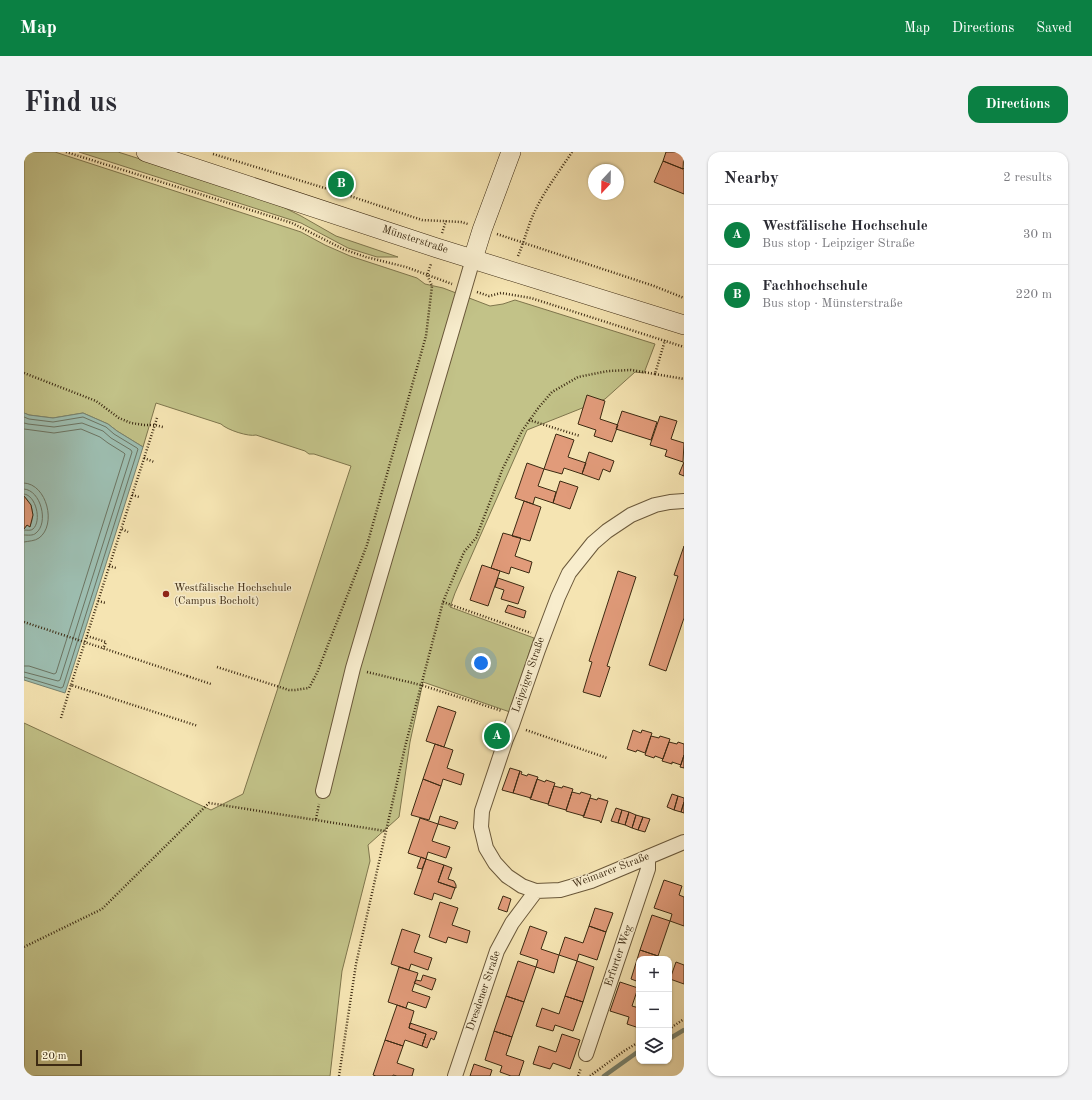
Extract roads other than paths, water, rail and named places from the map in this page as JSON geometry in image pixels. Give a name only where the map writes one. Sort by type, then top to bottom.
[{"type":"main road","name":"Münsterstraße","points":[[146,152],[342,217],[684,325]]},
{"type":"main road","points":[[473,259],[482,230],[511,152]]},
{"type":"street","points":[[323,791],[353,668],[473,259]]},
{"type":"street","name":"Leipziger Straße","points":[[536,891],[522,886],[507,876],[495,864],[486,848],[481,827],[482,811],[542,637],[569,573],[593,543],[607,531],[631,515],[655,505],[684,501]]},
{"type":"street","name":"Weimarer Straße","points":[[536,891],[560,890],[591,881],[684,842]]},
{"type":"street","name":"Erfurter Weg","points":[[586,1054],[648,869],[648,857]]},
{"type":"street","name":"Dresdener Straße","points":[[455,1076],[497,951],[512,923],[536,891]]},
{"type":"water","points":[[24,413],[53,418],[83,413],[108,424],[143,447],[65,693],[24,680],[24,529],[27,525],[30,526],[33,514],[29,503],[24,496]]},
{"type":"waterway","points":[[672,1037],[684,1030]]},
{"type":"waterway","points":[[604,1076],[636,1053]]},
{"type":"place","name":"Fachhochschule","points":[[341,184]]},
{"type":"place","name":"Westfälische Hochschule (Campus Bocholt)","points":[[166,594]]},
{"type":"place","name":"Westfälische Hochschule","points":[[497,736]]}]
